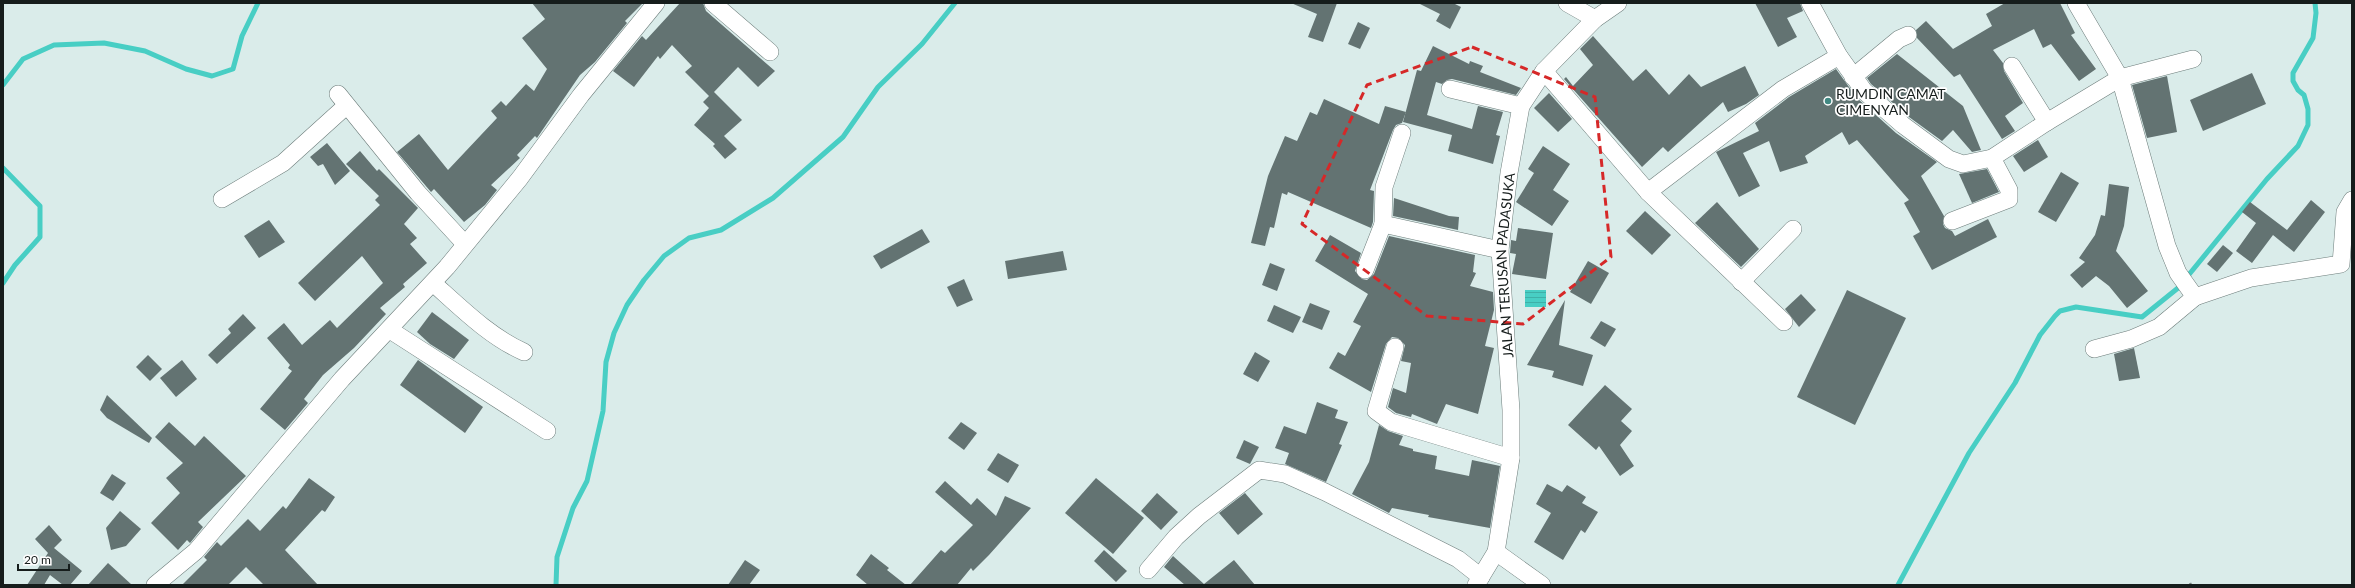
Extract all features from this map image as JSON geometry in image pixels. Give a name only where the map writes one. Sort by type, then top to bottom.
[{"type":"street","points":[[155,585],[196,551],[342,379],[433,283],[520,178],[581,95],[656,3]]},
{"type":"street","points":[[713,3],[770,52]]},
{"type":"street","points":[[1567,3],[1595,19]]},
{"type":"street","name":"JALAN TERUSAN PADASUKA","points":[[1478,581],[1496,552],[1510,458],[1512,410],[1500,250],[1509,173],[1521,106],[1544,70],[1595,19],[1618,3]]},
{"type":"street","points":[[1810,3],[1839,56],[1864,91],[1898,120],[1949,159],[1963,164],[1992,158],[2047,122],[2120,78],[2193,59]]},
{"type":"street","points":[[2076,3],[2120,78],[2167,246],[2178,273],[2195,297]]},
{"type":"street","points":[[1853,76],[1898,39],[1908,35]]},
{"type":"street","points":[[1648,192],[1783,89],[1839,56]]},
{"type":"street","points":[[2012,66],[2047,122]]},
{"type":"street","points":[[1544,70],[1648,192],[1784,322]]},
{"type":"street","points":[[1450,89],[1521,106]]},
{"type":"street","points":[[222,199],[283,163],[342,100],[418,193],[465,244]]},
{"type":"street","points":[[1365,270],[1383,224],[1384,187],[1402,133]]},
{"type":"street","points":[[1952,221],[2009,199],[2009,190],[1992,158]]},
{"type":"street","points":[[2094,349],[2131,339],[2159,327],[2195,297],[2251,278],[2346,265],[2345,212],[2352,200]]},
{"type":"street","points":[[1383,224],[1500,250]]},
{"type":"street","points":[[1741,282],[1793,229]]},
{"type":"street","points":[[433,283],[472,317],[514,348],[524,352]]},
{"type":"street","points":[[390,330],[547,431]]},
{"type":"street","points":[[1395,347],[1376,411],[1391,422],[1510,458]]},
{"type":"street","points":[[1148,570],[1176,537],[1199,516],[1259,470],[1286,474],[1458,559],[1478,581]]},
{"type":"street","points":[[1496,552],[1542,585]]},
{"type":"highlighted area","points":[[1472,47],[1595,97],[1611,257],[1523,324],[1427,316],[1302,224],[1367,85]]},
{"type":"water","points":[[1525,290],[1546,290],[1546,307],[1525,307]]},
{"type":"building","points":[[532,3],[643,3],[625,21],[627,23],[595,62],[580,75],[537,138],[535,136],[517,155],[520,158],[491,185],[497,190],[485,205],[464,222],[434,189],[431,192],[397,152],[419,134],[448,170],[497,118],[491,111],[501,101],[506,106],[526,84],[534,91],[547,69],[522,38],[545,19]]},
{"type":"building","points":[[680,3],[703,3],[706,11],[775,71],[758,87],[738,67],[714,92],[742,120],[724,136],[737,149],[725,159],[713,146],[715,144],[694,125],[709,108],[703,102],[709,96],[685,72],[692,66],[672,45],[660,59],[658,56],[634,87],[613,71],[642,36],[646,40]]},
{"type":"building","points":[[1291,3],[1337,3],[1323,42],[1308,37],[1317,14]]},
{"type":"building","points":[[1418,3],[1453,3],[1461,7],[1450,29],[1436,21],[1440,14]]},
{"type":"building","points":[[1755,3],[1800,3],[1803,11],[1787,18],[1797,37],[1778,47]]},
{"type":"building","points":[[2005,3],[2060,3],[2075,33],[2071,35],[2096,69],[2079,81],[2051,44],[2043,48],[2034,29],[1993,50],[2003,63],[2004,71],[2023,103],[2005,116],[2015,131],[2002,139],[1960,74],[1954,77],[1917,38],[1916,30],[1926,21],[1953,49],[1992,26],[1986,14]]},
{"type":"building","points":[[1358,22],[1370,28],[1360,49],[1348,44]]},
{"type":"building","points":[[1593,36],[1633,81],[1646,69],[1669,95],[1689,74],[1701,87],[1745,66],[1759,95],[1746,104],[1728,112],[1723,102],[1668,152],[1663,147],[1642,167],[1564,79],[1566,77],[1573,86],[1593,65],[1580,49]]},
{"type":"building","points":[[1433,46],[1469,64],[1470,61],[1483,66],[1480,72],[1521,88],[1516,95],[1452,79],[1447,80],[1442,84],[1436,82],[1427,115],[1472,129],[1478,106],[1503,112],[1496,135],[1500,136],[1493,164],[1448,151],[1452,135],[1403,122],[1417,70],[1421,71]]},
{"type":"building","points":[[1897,54],[1963,106],[1981,150],[1972,152],[1953,130],[1942,141],[1909,117],[1871,84],[1867,78]]},
{"type":"building","points":[[1836,69],[1857,98],[1896,133],[1937,162],[1921,176],[1944,216],[1943,224],[1945,228],[1952,231],[1955,236],[1988,219],[1997,237],[1932,270],[1913,236],[1920,232],[1904,203],[1909,200],[1857,140],[1849,145],[1842,132],[1805,156],[1808,163],[1780,172],[1769,141],[1743,153],[1760,186],[1739,197],[1716,152],[1759,131],[1755,123],[1789,97]]},
{"type":"building","points":[[2252,73],[2266,104],[2203,131],[2190,100]]},
{"type":"building","points":[[2167,76],[2177,132],[2147,138],[2132,85]]},
{"type":"building","points":[[1549,93],[1572,119],[1558,132],[1534,108]]},
{"type":"building","points":[[1324,99],[1379,124],[1385,106],[1406,112],[1402,123],[1396,125],[1393,130],[1370,190],[1374,191],[1373,222],[1371,228],[1288,192],[1287,195],[1282,193],[1274,228],[1270,227],[1265,246],[1251,243],[1268,176],[1285,136],[1297,141],[1310,112],[1317,115]]},
{"type":"building","points":[[2038,140],[2048,157],[2024,172],[2013,156]]},
{"type":"building","points":[[327,143],[350,171],[335,185],[323,164],[318,166],[310,157]]},
{"type":"building","points":[[1543,146],[1570,164],[1553,190],[1569,201],[1552,226],[1516,202],[1534,173],[1528,169]]},
{"type":"building","points":[[360,151],[377,171],[379,169],[418,208],[404,224],[417,238],[410,244],[427,263],[403,284],[405,287],[380,308],[386,314],[354,348],[323,375],[304,399],[308,403],[285,430],[260,409],[292,371],[288,368],[290,365],[267,338],[284,323],[302,345],[330,320],[337,328],[383,283],[362,256],[315,301],[298,283],[380,205],[375,200],[379,196],[346,164]]},
{"type":"building","points":[[1987,169],[1999,192],[1972,203],[1959,174]]},
{"type":"building","points":[[2061,172],[2079,183],[2056,222],[2038,212]]},
{"type":"building","points":[[2109,184],[2129,187],[2124,226],[2116,251],[2148,291],[2127,308],[2109,286],[2096,276],[2082,288],[2070,275],[2085,262],[2079,258],[2095,235],[2101,215],[2105,216]]},
{"type":"building","points":[[1394,198],[1449,216],[1459,217],[1458,230],[1393,216]]},
{"type":"building","points":[[2311,200],[2325,212],[2294,252],[2273,235],[2252,263],[2236,251],[2256,223],[2242,212],[2250,202],[2287,230]]},
{"type":"building","points":[[1717,202],[1759,249],[1741,267],[1695,223]]},
{"type":"building","points":[[1645,211],[1671,235],[1652,255],[1626,231]]},
{"type":"building","points":[[269,220],[285,242],[259,258],[244,236]]},
{"type":"building","points":[[1518,228],[1553,233],[1546,279],[1512,274],[1516,254],[1510,253],[1511,240],[1516,241]]},
{"type":"building","points":[[922,229],[930,242],[881,269],[873,256]]},
{"type":"building","points":[[1330,235],[1361,253],[1355,271],[1362,279],[1367,280],[1374,274],[1389,236],[1475,255],[1473,272],[1476,273],[1470,286],[1493,292],[1494,310],[1485,346],[1494,348],[1478,414],[1446,404],[1437,424],[1412,414],[1411,417],[1396,413],[1388,407],[1393,388],[1406,393],[1411,363],[1401,361],[1405,345],[1398,338],[1392,337],[1386,344],[1371,392],[1329,368],[1338,352],[1345,356],[1361,326],[1353,322],[1368,294],[1315,261]]},
{"type":"building","points":[[2223,245],[2233,253],[2217,272],[2207,264]]},
{"type":"building","points":[[1063,251],[1067,270],[1008,279],[1005,261]]},
{"type":"building","points":[[1588,261],[1609,273],[1591,304],[1570,292]]},
{"type":"building","points":[[1270,263],[1285,269],[1277,291],[1262,285]]},
{"type":"building","points":[[964,279],[973,300],[957,307],[947,287]]},
{"type":"building","points":[[1847,290],[1906,318],[1855,425],[1797,397]]},
{"type":"building","points":[[1801,294],[1816,310],[1799,327],[1785,309]]},
{"type":"building","points":[[1565,300],[1559,345],[1593,355],[1583,386],[1552,377],[1554,371],[1527,365]]},
{"type":"building","points":[[1310,303],[1330,311],[1322,330],[1302,322]]},
{"type":"building","points":[[1274,305],[1301,317],[1293,333],[1267,321]]},
{"type":"building","points":[[432,312],[469,340],[454,359],[430,344],[417,332]]},
{"type":"building","points":[[243,314],[256,328],[217,364],[208,355],[231,333],[228,329]]},
{"type":"building","points":[[1601,321],[1616,329],[1605,347],[1590,338]]},
{"type":"building","points":[[2134,348],[2140,378],[2119,381],[2114,354]]},
{"type":"building","points":[[1255,352],[1270,361],[1258,382],[1243,374]]},
{"type":"building","points":[[148,355],[162,369],[150,381],[136,367]]},
{"type":"building","points":[[182,360],[197,379],[176,397],[160,378]]},
{"type":"building","points":[[418,360],[483,407],[465,433],[400,385]]},
{"type":"building","points":[[1605,385],[1632,409],[1621,421],[1632,431],[1620,445],[1634,466],[1620,476],[1599,446],[1596,450],[1568,425]]},
{"type":"building","points":[[107,395],[152,438],[149,443],[107,418],[100,410]]},
{"type":"building","points":[[1317,402],[1338,410],[1335,418],[1348,422],[1339,444],[1342,445],[1326,482],[1285,464],[1289,453],[1275,448],[1284,426],[1306,434]]},
{"type":"building","points":[[169,422],[195,446],[204,436],[246,476],[198,522],[203,527],[190,543],[187,540],[178,550],[151,523],[180,493],[166,478],[183,463],[155,437]]},
{"type":"building","points":[[961,422],[977,433],[964,450],[948,438]]},
{"type":"building","points":[[1379,425],[1388,431],[1403,436],[1399,445],[1413,449],[1413,451],[1437,456],[1435,469],[1469,476],[1472,460],[1500,466],[1490,528],[1428,517],[1429,515],[1392,508],[1389,513],[1352,494],[1369,462]]},
{"type":"building","points":[[1244,440],[1259,447],[1250,464],[1236,458]]},
{"type":"building","points":[[998,453],[1019,465],[1008,483],[987,470]]},
{"type":"building","points":[[112,474],[126,483],[113,501],[100,493]]},
{"type":"building","points":[[309,478],[335,497],[325,512],[322,510],[285,550],[318,585],[264,585],[246,567],[228,585],[182,585],[207,560],[204,557],[217,542],[221,546],[248,519],[260,531],[283,506],[286,509]]},
{"type":"building","points":[[1096,478],[1144,518],[1113,554],[1065,513]]},
{"type":"building","points":[[945,481],[971,505],[977,498],[996,516],[1005,496],[1031,508],[989,555],[973,571],[971,568],[957,585],[910,585],[941,550],[945,553],[973,525],[935,492]]},
{"type":"building","points":[[1547,484],[1562,492],[1567,485],[1586,497],[1582,503],[1598,512],[1585,533],[1581,530],[1563,560],[1534,542],[1551,513],[1536,504]]},
{"type":"building","points":[[1157,493],[1178,512],[1161,530],[1141,511]]},
{"type":"building","points":[[1245,493],[1263,514],[1238,535],[1219,513]]},
{"type":"building","points":[[120,511],[141,529],[126,546],[111,550],[106,528]]},
{"type":"building","points":[[49,525],[62,540],[54,548],[82,571],[70,585],[63,585],[50,575],[44,585],[27,585],[48,553],[35,539]]},
{"type":"building","points":[[1104,550],[1127,571],[1116,582],[1094,561]]},
{"type":"building","points":[[871,554],[889,568],[887,570],[906,585],[868,585],[856,575]]},
{"type":"building","points":[[1173,556],[1204,584],[1234,560],[1255,585],[1185,585],[1164,567]]},
{"type":"building","points":[[745,560],[760,570],[749,585],[728,585]]},
{"type":"building","points":[[108,563],[132,585],[88,585]]},
{"type":"waterway","points":[[3,85],[23,59],[54,45],[104,43],[145,51],[186,69],[212,76],[233,69],[242,36],[258,3]]},
{"type":"waterway","points":[[556,585],[557,557],[573,508],[587,481],[603,411],[606,362],[614,333],[627,305],[644,280],[664,256],[689,238],[721,230],[773,198],[843,137],[878,87],[922,44],[955,3]]},
{"type":"waterway","points":[[1898,585],[1969,453],[2015,383],[2040,335],[2055,316],[2060,311],[2076,307],[2142,317],[2178,288],[2267,179],[2298,146],[2308,125],[2308,109],[2304,95],[2298,90],[2293,81],[2293,73],[2313,38],[2316,13],[2315,3]]},
{"type":"waterway","points":[[3,168],[40,206],[40,237],[15,265],[3,283]]},
{"type":"place","name":"RUMDIN CAMAT CIMENYAN","points":[[1828,101]]}]
